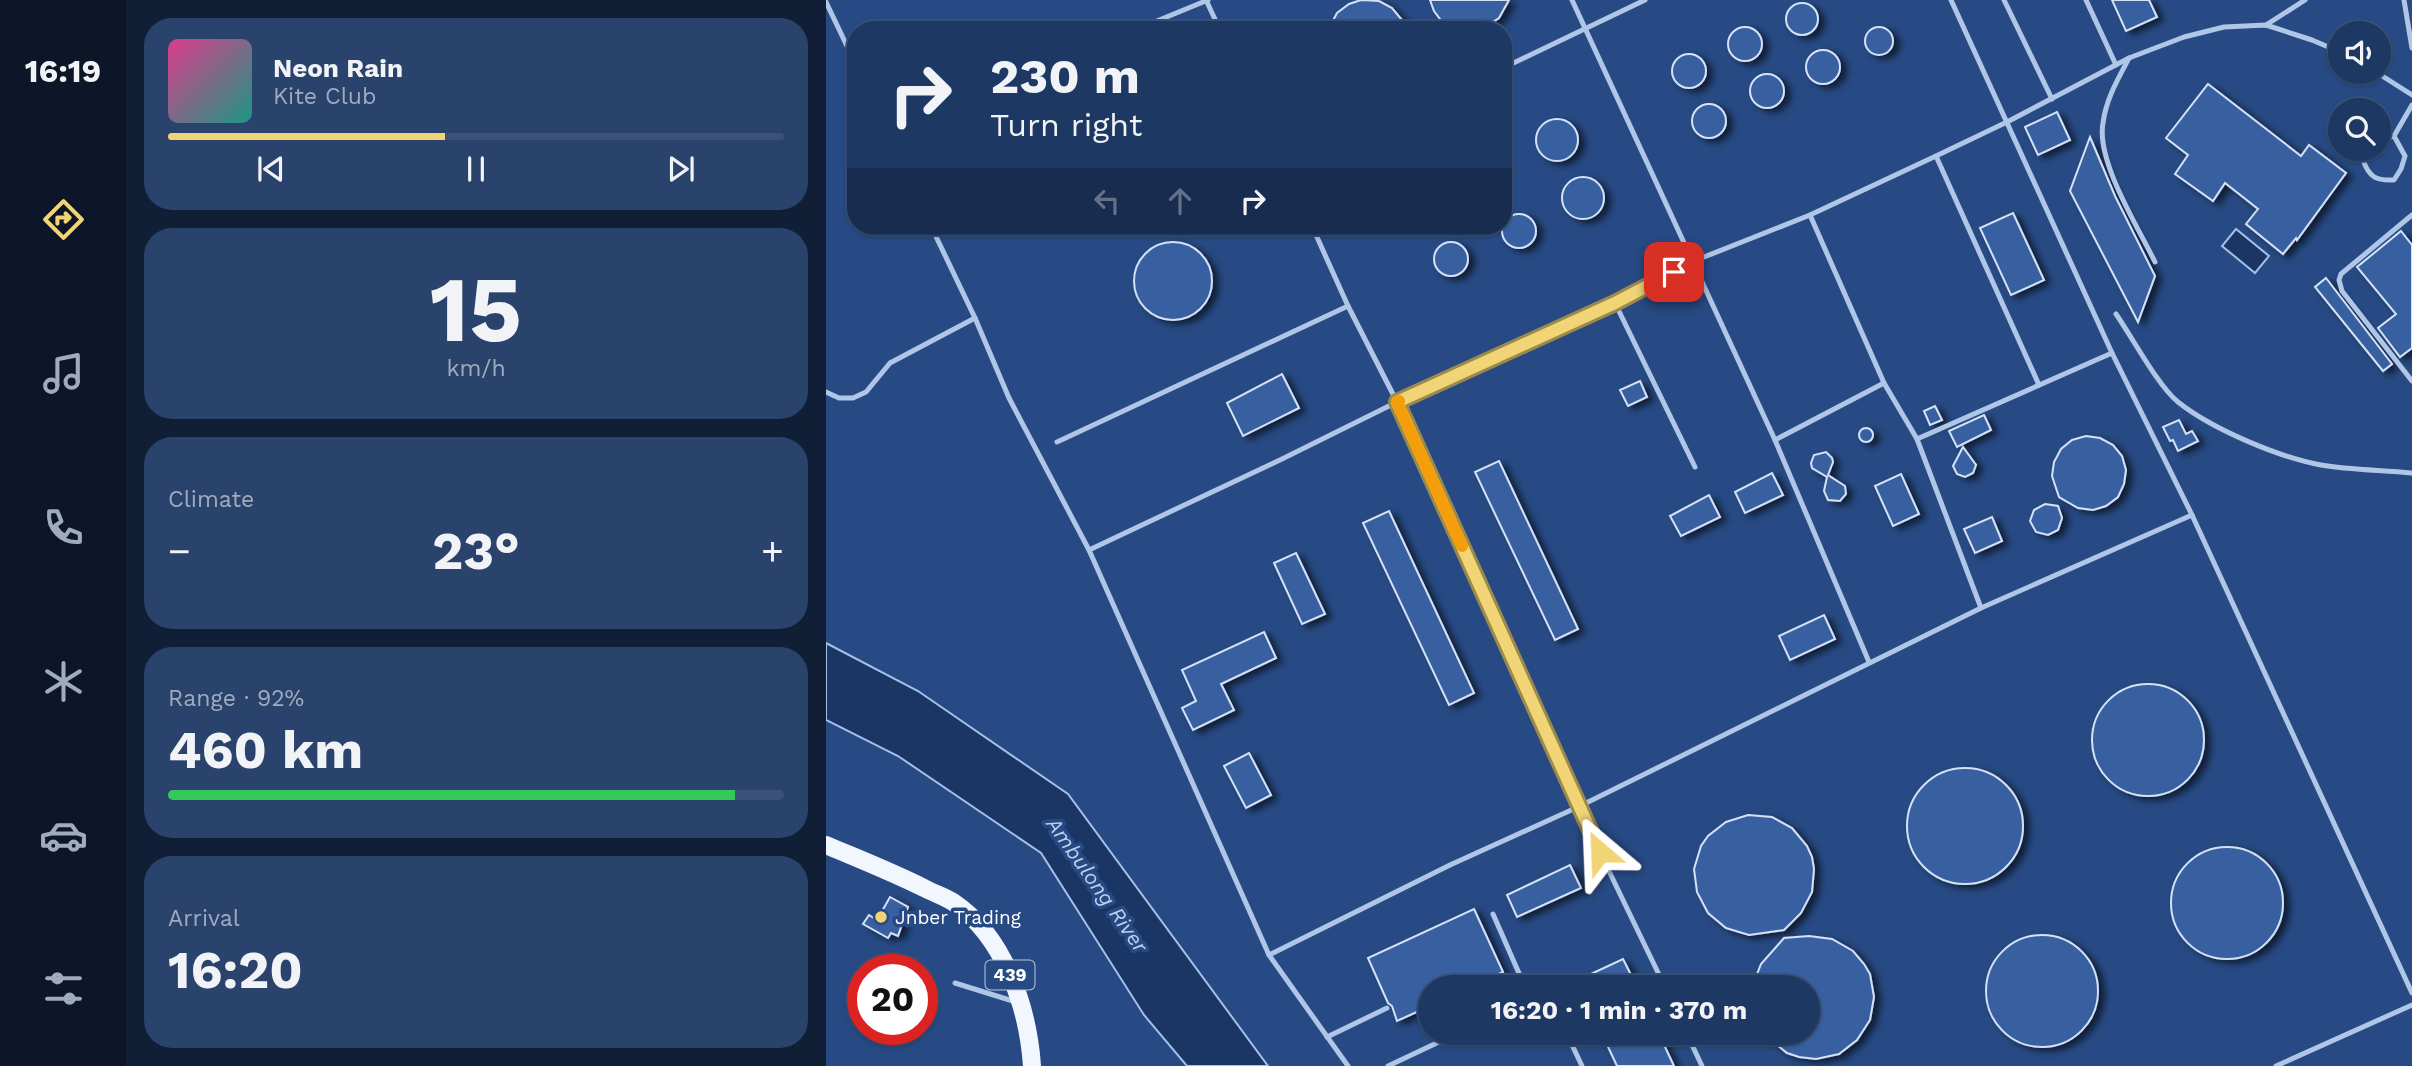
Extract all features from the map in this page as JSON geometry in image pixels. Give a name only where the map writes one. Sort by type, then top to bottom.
[{"type":"main road","name":"439","points":[[826,845],[953,902],[979,925],[1014,982],[1031,1048],[1032,1066]]},
{"type":"lane","points":[[1157,21],[1207,0],[1216,21]]},
{"type":"lane","points":[[1572,0],[1694,261],[1869,662]]},
{"type":"lane","points":[[1512,64],[1646,0]]},
{"type":"lane","points":[[1951,0],[2112,353],[2192,515],[2412,993]]},
{"type":"lane","points":[[2004,0],[2052,99]]},
{"type":"lane","points":[[2086,0],[2116,65]]},
{"type":"lane","points":[[2266,25],[2305,0]]},
{"type":"lane","points":[[2404,0],[2412,48]]},
{"type":"lane","points":[[826,2],[847,46]]},
{"type":"lane","points":[[1089,550],[1397,402],[1615,303],[1694,261],[1810,215],[1936,156],[2129,58],[2184,37],[2224,27],[2266,25],[2328,47]]},
{"type":"lane","points":[[2129,58],[2109,97],[2102,124],[2102,144],[2111,173],[2155,262]]},
{"type":"lane","points":[[2391,82],[2412,95]]},
{"type":"lane","points":[[2391,137],[2395,136],[2412,106]]},
{"type":"lane","points":[[2363,161],[2368,173],[2380,181],[2393,180],[2401,169],[2405,156],[2395,136]]},
{"type":"lane","points":[[1936,156],[2039,385]]},
{"type":"lane","points":[[1810,215],[1884,383],[1917,439],[1981,608]]},
{"type":"lane","points":[[2412,215],[2341,274],[2339,280],[2342,291],[2412,381]]},
{"type":"lane","points":[[935,235],[1009,398],[1089,550],[1269,955],[1348,1066]]},
{"type":"lane","points":[[1316,235],[1348,306],[1397,402],[1578,807],[1659,975]]},
{"type":"lane","points":[[1615,303],[1695,467]]},
{"type":"lane","points":[[1057,442],[1348,306]]},
{"type":"lane","points":[[2116,314],[2164,386],[2178,401],[2218,426],[2274,452],[2320,465],[2412,473]]},
{"type":"lane","points":[[826,392],[838,398],[853,398],[866,392],[890,363],[975,318]]},
{"type":"lane","points":[[1917,439],[2112,353]]},
{"type":"lane","points":[[1774,440],[1884,383]]},
{"type":"lane","points":[[1269,955],[1450,865],[1578,807],[1981,608],[2192,515]]},
{"type":"lane","points":[[1493,914],[1520,975]]},
{"type":"lane","points":[[955,983],[1019,1003]]},
{"type":"lane","points":[[2276,1066],[2412,1005]]},
{"type":"lane","points":[[1327,1037],[1387,1008]]},
{"type":"lane","points":[[1388,1066],[1432,1045]]},
{"type":"lane","points":[[1572,1045],[1582,1066]]},
{"type":"lane","points":[[1692,1045],[1702,1066]]},
{"type":"water","points":[[2236,229],[2269,256],[2255,273],[2222,246]]},
{"type":"water","name":"Ambulong River","points":[[826,643],[918,691],[1068,794],[1268,1066],[1187,1066],[1144,1015],[1041,853],[898,756],[826,720]]},
{"type":"building","points":[[1361,0],[1379,1],[1392,8],[1402,21],[1333,21],[1337,13],[1349,4]]},
{"type":"building","points":[[1430,0],[1509,0],[1494,21],[1442,21]]},
{"type":"building","points":[[2112,0],[2149,0],[2157,17],[2126,31]]},
{"type":"building","points":[[1802,3],[1813,8],[1818,19],[1813,30],[1802,35],[1791,30],[1786,19],[1791,8]]},
{"type":"building","points":[[1745,27],[1757,32],[1762,44],[1757,56],[1745,61],[1733,56],[1728,44],[1733,32]]},
{"type":"building","points":[[1879,27],[1889,31],[1893,41],[1889,51],[1879,55],[1869,51],[1865,41],[1869,31]]},
{"type":"building","points":[[1823,50],[1835,55],[1840,67],[1835,79],[1823,84],[1811,79],[1806,67],[1811,55]]},
{"type":"building","points":[[1689,54],[1701,59],[1706,71],[1701,83],[1689,88],[1677,83],[1672,71],[1677,59]]},
{"type":"building","points":[[1767,74],[1779,79],[1784,91],[1779,103],[1767,108],[1755,103],[1750,91],[1755,79]]},
{"type":"building","points":[[2208,84],[2301,156],[2309,145],[2346,173],[2297,240],[2296,238],[2283,254],[2246,224],[2258,209],[2225,183],[2213,201],[2175,174],[2188,155],[2166,138]]},
{"type":"building","points":[[1709,104],[1721,109],[1726,121],[1721,133],[1709,138],[1697,133],[1692,121],[1697,109]]},
{"type":"building","points":[[2057,112],[2070,140],[2038,155],[2025,127]]},
{"type":"building","points":[[1557,119],[1572,125],[1578,140],[1572,155],[1557,161],[1542,155],[1536,140],[1542,125]]},
{"type":"building","points":[[2090,137],[2115,196],[2155,276],[2138,322],[2070,191]]},
{"type":"building","points":[[1583,177],[1598,183],[1604,198],[1598,213],[1583,219],[1568,213],[1562,198],[1568,183]]},
{"type":"building","points":[[2013,213],[2044,280],[2011,295],[1980,228]]},
{"type":"building","points":[[1519,214],[1525,216],[1531,219],[1536,231],[1531,243],[1519,248],[1507,243],[1503,235],[1512,235],[1512,216]]},
{"type":"building","points":[[2401,231],[2412,245],[2412,348],[2400,357],[2378,328],[2396,314],[2357,267]]},
{"type":"building","points":[[1173,242],[1188,245],[1201,253],[1209,266],[1212,281],[1209,296],[1201,309],[1188,317],[1173,320],[1158,317],[1145,309],[1137,296],[1134,281],[1137,266],[1145,253],[1158,245]]},
{"type":"building","points":[[1451,242],[1463,247],[1468,259],[1463,271],[1451,276],[1439,271],[1434,259],[1439,247]]},
{"type":"building","points":[[2326,278],[2392,364],[2383,371],[2315,287]]},
{"type":"building","points":[[1282,374],[1299,408],[1243,436],[1227,403]]},
{"type":"building","points":[[1640,381],[1647,397],[1628,406],[1620,390]]},
{"type":"building","points":[[1935,406],[1942,420],[1930,425],[1924,411]]},
{"type":"building","points":[[1984,415],[1991,430],[1957,447],[1949,431]]},
{"type":"building","points":[[2179,420],[2186,434],[2192,431],[2198,441],[2178,451],[2163,427]]},
{"type":"building","points":[[1863,428],[1869,428],[1873,435],[1869,442],[1863,442],[1859,438],[1859,432]]},
{"type":"building","points":[[2086,436],[2100,438],[2113,445],[2122,456],[2126,470],[2118,497],[2106,506],[2093,510],[2078,508],[2059,497],[2052,476],[2054,462],[2061,449],[2072,440]]},
{"type":"building","points":[[1963,447],[1976,465],[1973,473],[1965,477],[1957,474],[1953,466]]},
{"type":"building","points":[[1826,452],[1833,462],[1828,475],[1845,486],[1846,494],[1840,501],[1828,500],[1824,491],[1827,477],[1812,468],[1814,455]]},
{"type":"building","points":[[1499,461],[1578,629],[1555,640],[1475,472]]},
{"type":"building","points":[[1772,473],[1783,495],[1745,513],[1735,492]]},
{"type":"building","points":[[1901,474],[1919,514],[1893,526],[1875,486]]},
{"type":"building","points":[[1709,495],[1720,517],[1681,536],[1670,516]]},
{"type":"building","points":[[2045,504],[2058,506],[2062,518],[2058,530],[2048,535],[2036,532],[2030,521],[2034,510]]},
{"type":"building","points":[[1389,511],[1474,693],[1449,705],[1363,523]]},
{"type":"building","points":[[1992,517],[2002,541],[1975,553],[1964,529]]},
{"type":"building","points":[[1296,553],[1325,614],[1302,624],[1274,563]]},
{"type":"building","points":[[1824,615],[1835,639],[1790,660],[1779,636]]},
{"type":"building","points":[[1264,632],[1276,658],[1221,684],[1234,710],[1193,730],[1182,708],[1196,701],[1182,670]]},
{"type":"building","points":[[2148,684],[2169,688],[2187,701],[2200,719],[2204,740],[2200,761],[2187,779],[2169,792],[2148,796],[2127,792],[2109,779],[2096,761],[2092,740],[2096,719],[2109,701],[2127,688]]},
{"type":"building","points":[[1249,753],[1271,795],[1246,808],[1224,766]]},
{"type":"building","points":[[1965,768],[1987,773],[2006,785],[2018,804],[2023,826],[2018,848],[2006,867],[1987,879],[1965,884],[1943,879],[1924,867],[1912,848],[1907,826],[1912,804],[1924,785],[1943,773]]},
{"type":"building","points":[[1748,815],[1772,817],[1792,828],[1807,846],[1812,857],[1812,892],[1801,913],[1784,930],[1749,935],[1726,928],[1708,913],[1697,892],[1694,869],[1701,846],[1708,836],[1726,822]]},
{"type":"building","points":[[2227,847],[2248,851],[2266,864],[2279,882],[2283,903],[2279,924],[2266,942],[2248,955],[2227,959],[2206,955],[2188,942],[2175,924],[2171,903],[2175,882],[2188,864],[2206,851]]},
{"type":"building","points":[[1570,865],[1581,888],[1517,917],[1507,895]]},
{"type":"building","points":[[890,897],[908,907],[898,936],[891,933],[888,938],[863,924],[869,915],[877,920]]},
{"type":"building","points":[[1474,909],[1503,972],[1496,975],[1418,975],[1418,1011],[1397,1021],[1368,958]]},
{"type":"building","points":[[2042,935],[2063,939],[2081,952],[2094,970],[2098,991],[2094,1012],[2081,1030],[2063,1043],[2042,1047],[2021,1043],[2003,1030],[1990,1012],[1986,991],[1990,970],[2003,952],[2021,939]]},
{"type":"building","points":[[1809,936],[1832,939],[1853,951],[1870,974],[1874,997],[1870,1020],[1857,1040],[1839,1054],[1816,1059],[1799,1057],[1787,1053],[1777,1045],[1820,1045],[1820,975],[1757,975],[1761,964],[1784,938]]},
{"type":"building","points":[[1623,959],[1631,975],[1589,975]]},
{"type":"building","points":[[1607,1045],[1664,1045],[1674,1066],[1617,1066]]},
{"type":"slow traffic","points":[[1399,401],[1397,402],[1462,546]]},
{"type":"place","name":"Jnber Trading","points":[[881,917]]},
{"type":"route","points":[[1600,852],[1397,402],[1615,303],[1674,272]]}]
